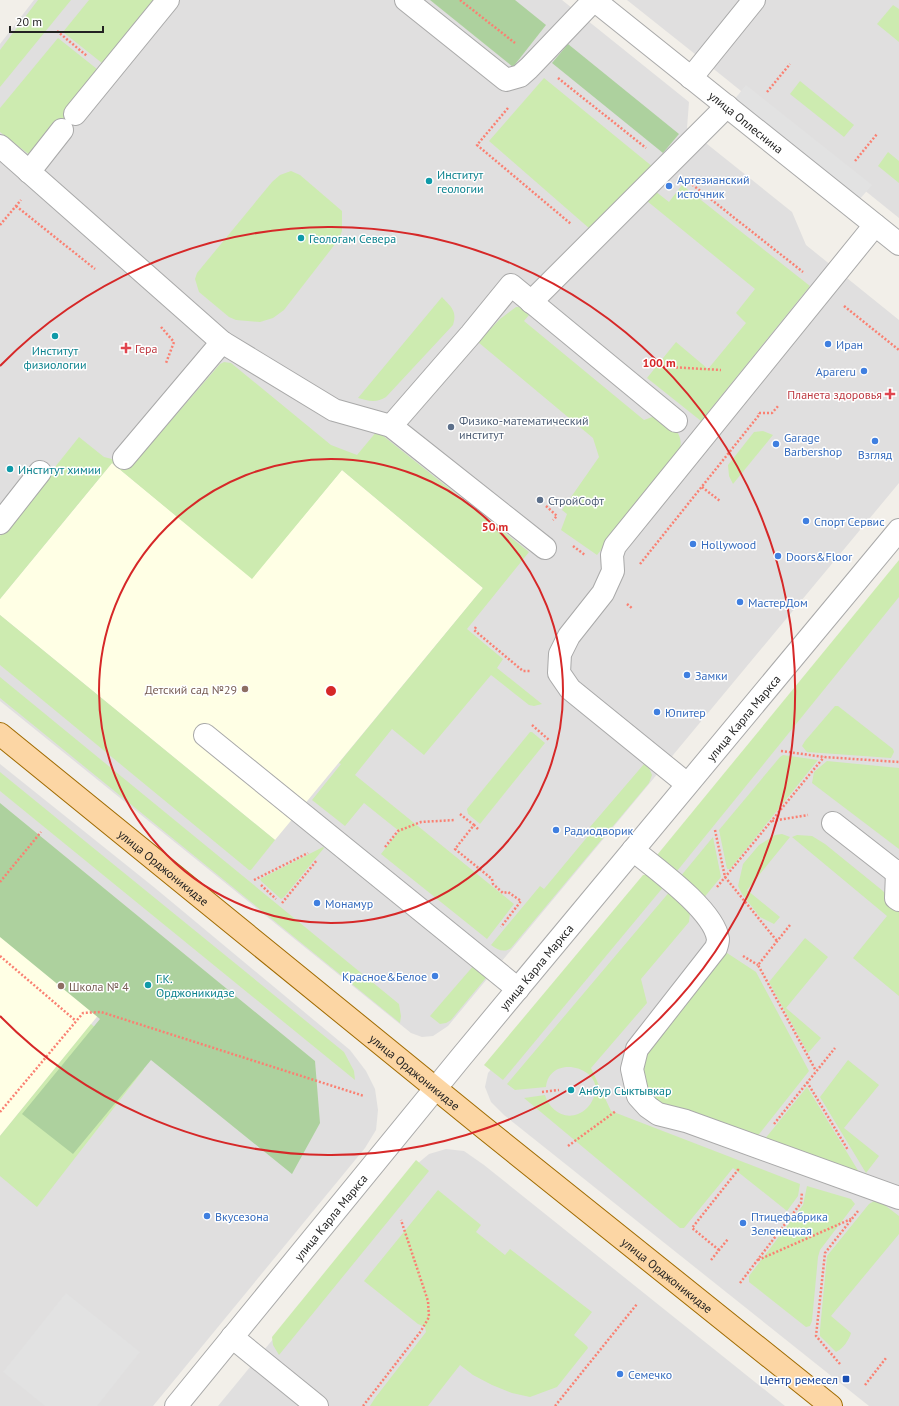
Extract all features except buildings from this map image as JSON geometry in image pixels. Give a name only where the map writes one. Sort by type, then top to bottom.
[{"type":"main road","name":"улица Орджоникидзе","points":[[0,734],[831,1406]]},
{"type":"street","points":[[29,172],[168,0]]},
{"type":"street","points":[[406,0],[506,80],[520,76],[598,1]]},
{"type":"street","points":[[691,78],[754,0]]},
{"type":"street","name":"улица Оплеснина","points":[[598,1],[691,78],[899,244]]},
{"type":"street","points":[[531,302],[727,106]]},
{"type":"street","points":[[0,146],[222,342],[334,410],[391,426],[545,548]]},
{"type":"street","points":[[687,784],[570,689],[559,673],[560,654],[569,636],[603,593],[613,571],[612,555],[615,546],[875,225]]},
{"type":"street","points":[[391,426],[471,334],[511,285],[676,422]]},
{"type":"street","points":[[124,458],[222,342]]},
{"type":"street","points":[[0,523],[40,472]]},
{"type":"street","name":"улица Карла Маркса","points":[[176,1406],[436,1088],[899,530]]},
{"type":"street","points":[[205,735],[518,989]]},
{"type":"street","points":[[833,823],[898,872],[896,898],[899,900]]},
{"type":"street","points":[[633,850],[701,908],[715,929],[718,940],[716,948],[637,1049],[632,1069],[638,1096],[648,1107],[658,1114],[686,1121],[899,1198]]},
{"type":"street","points":[[232,1337],[317,1406]]},
{"type":"path","points":[[460,0],[899,350]]},
{"type":"path","points":[[767,92],[790,64]]},
{"type":"path","points":[[512,102],[477,145],[592,242]]},
{"type":"path","points":[[855,161],[877,134]]},
{"type":"path","points":[[16,206],[100,274]]},
{"type":"path","points":[[158,324],[174,342],[166,364]]},
{"type":"path","points":[[605,363],[722,370]]},
{"type":"path","points":[[759,413],[772,413],[779,405]]},
{"type":"path","points":[[702,487],[720,501]]},
{"type":"path","points":[[476,627],[474,630],[523,670]]},
{"type":"path","points":[[532,726],[549,740]]},
{"type":"path","points":[[781,750],[824,757],[899,762]]},
{"type":"path","points":[[701,908],[824,757]]},
{"type":"path","points":[[460,814],[478,829]]},
{"type":"path","points":[[772,821],[806,815],[833,823]]},
{"type":"path","points":[[398,831],[421,822],[455,820]]},
{"type":"path","points":[[474,826],[455,849],[492,879],[492,884],[503,893],[508,892],[521,901],[501,927]]},
{"type":"path","points":[[715,830],[725,878],[777,941]]},
{"type":"path","points":[[0,882],[41,832]]},
{"type":"path","points":[[254,880],[334,840]]},
{"type":"path","points":[[282,903],[334,840]]},
{"type":"path","points":[[261,885],[276,898]]},
{"type":"path","points":[[790,925],[758,965],[816,1071]]},
{"type":"path","points":[[0,956],[76,1020]]},
{"type":"path","points":[[0,1112],[83,1012],[101,1012],[364,1096]]},
{"type":"path","points":[[719,1250],[692,1228],[738,1170],[748,1144],[807,1082],[835,1048]]},
{"type":"path","points":[[807,1082],[873,1188],[825,1253],[816,1336],[840,1364]]},
{"type":"path","points":[[542,1092],[559,1090]]},
{"type":"path","points":[[568,1146],[638,1096]]},
{"type":"path","points":[[740,1283],[801,1203],[805,1164]]},
{"type":"path","points":[[757,1260],[851,1219]]},
{"type":"path","points":[[362,1406],[421,1331],[429,1317],[428,1301],[401,1220]]},
{"type":"path","points":[[711,1260],[728,1239]]},
{"type":"path","points":[[555,1406],[637,1304]]},
{"type":"path","points":[[865,1385],[886,1358]]},
{"type":"shaded area","points":[[34,0],[562,0],[689,102],[687,128],[792,212],[806,245],[899,320],[899,483],[448,1026],[433,1036],[422,1037],[411,1033],[0,701],[0,44]]},
{"type":"shaded area","points":[[627,0],[899,0],[899,218],[705,62]]},
{"type":"shaded area","points":[[746,85],[872,185],[859,200],[734,100]]},
{"type":"shaded area","name":"Детский сад №29","points":[[112,463],[252,578],[342,470],[483,588],[275,840],[0,615],[0,599]]},
{"type":"shaded area","points":[[899,582],[899,1406],[869,1406],[504,1115],[491,1102],[485,1087],[488,1073]]},
{"type":"shaded area","points":[[0,764],[155,888],[350,1050],[366,1071],[375,1089],[378,1110],[376,1130],[365,1148],[153,1406],[0,1406]]},
{"type":"shaded area","name":"Школа № 4","points":[[0,838],[144,959],[0,1136]]},
{"type":"shaded area","points":[[446,1149],[464,1151],[484,1165],[785,1406],[218,1406],[417,1164],[429,1154]]},
{"type":"shaded area","points":[[66,1293],[140,1352],[97,1406],[45,1406],[3,1372]]},
{"type":"green space","points":[[38,0],[71,0],[0,87],[0,50]]},
{"type":"green space","points":[[89,0],[161,0],[107,67],[63,32]]},
{"type":"green space","points":[[430,0],[515,0],[546,25],[513,67]]},
{"type":"green space","points":[[893,5],[899,9],[899,42],[877,24]]},
{"type":"green space","points":[[58,38],[102,73],[39,152],[31,156],[0,132],[0,108]]},
{"type":"green space","points":[[568,44],[679,134],[663,153],[552,63]]},
{"type":"green space","points":[[544,78],[653,167],[590,229],[489,141]]},
{"type":"green space","points":[[800,81],[854,125],[844,137],[790,94]]},
{"type":"green space","points":[[888,152],[899,161],[899,183],[878,166]]},
{"type":"green space","points":[[291,171],[300,175],[342,211],[342,231],[339,239],[284,310],[273,318],[260,322],[236,320],[229,317],[199,292],[195,279],[197,273],[272,182],[280,175]]},
{"type":"green space","points":[[682,185],[810,286],[701,421],[647,378],[676,342],[708,369],[746,323],[736,313],[755,289],[647,201],[655,191],[669,202]]},
{"type":"green space","points":[[442,297],[454,312],[455,316],[453,325],[386,397],[372,401],[358,398]]},
{"type":"green space","points":[[516,307],[519,307],[529,315],[524,321],[644,420],[655,416],[672,427],[679,435],[681,441],[678,455],[597,555],[561,530],[567,514],[562,510],[599,457],[593,438],[478,342],[500,319]]},
{"type":"green space","points":[[224,362],[231,363],[331,445],[357,455],[377,431],[529,552],[467,629],[503,659],[497,668],[542,704],[534,706],[529,705],[491,675],[424,755],[392,729],[355,775],[514,904],[487,939],[381,854],[399,831],[364,803],[345,826],[312,800],[341,764],[339,763],[483,588],[342,470],[252,579],[112,463],[0,599],[0,536],[79,437],[104,457],[116,460],[129,469],[220,364]]},
{"type":"green space","points":[[763,431],[773,435],[733,484],[729,476],[728,465],[754,432]]},
{"type":"green space","points":[[899,560],[899,597],[673,876],[653,860]]},
{"type":"green space","points":[[0,615],[275,840],[251,870],[249,870],[0,665]]},
{"type":"green space","points":[[0,677],[399,1004],[401,1016],[400,1023],[0,698]]},
{"type":"green space","points":[[835,706],[838,706],[893,749],[894,752],[891,758],[807,752],[802,746],[805,741]]},
{"type":"green space","points":[[530,732],[545,743],[480,824],[468,814],[467,809]]},
{"type":"green space","points":[[783,755],[818,760],[730,869],[727,869],[719,830]]},
{"type":"green space","points":[[827,761],[899,768],[899,849],[812,783],[814,772]]},
{"type":"green space","points":[[644,764],[649,768],[652,775],[649,783],[511,948],[501,950],[491,945],[540,886],[544,889],[593,830],[590,827]]},
{"type":"green space","points":[[0,772],[344,1052],[354,1071],[355,1080],[0,791]]},
{"type":"green space","points":[[0,803],[315,1061],[320,1123],[292,1174],[151,1060],[73,1154],[22,1114],[100,1019],[0,937]]},
{"type":"green space","points":[[782,834],[790,837],[747,890],[780,917],[774,924],[760,917],[742,894],[738,886],[743,864],[759,845],[775,835]]},
{"type":"green space","points":[[797,835],[812,836],[825,844],[883,891],[899,909],[899,996],[853,958],[887,916],[792,837]]},
{"type":"green space","points":[[713,837],[721,877],[702,900],[680,877]]},
{"type":"green space","points":[[323,847],[324,848],[281,899],[261,881],[260,879]]},
{"type":"green space","points":[[652,874],[665,885],[503,1080],[484,1065],[643,875]]},
{"type":"green space","points":[[671,890],[690,913],[689,922],[641,979],[647,1003],[591,1068],[611,1111],[800,1184],[798,1196],[787,1211],[733,1168],[684,1228],[680,1228],[524,1098],[545,1095],[550,1105],[557,1112],[567,1116],[578,1114],[585,1110],[590,1104],[596,1088],[593,1079],[586,1073],[577,1068],[567,1067],[557,1069],[550,1076],[546,1087],[515,1090],[507,1084]]},
{"type":"green space","points":[[805,938],[828,957],[786,1008],[821,1038],[808,1053],[769,982]]},
{"type":"green space","points":[[724,951],[756,972],[809,1071],[756,1138],[652,1103],[643,1093],[640,1058]]},
{"type":"green space","points":[[481,957],[490,973],[451,1020],[440,1024],[430,1016]]},
{"type":"green space","points":[[91,1024],[144,1069],[37,1207],[0,1176],[0,1136]]},
{"type":"green space","points":[[848,1060],[879,1085],[844,1128],[879,1156],[866,1173],[820,1097]]},
{"type":"green space","points":[[807,1087],[859,1172],[760,1145]]},
{"type":"green space","points":[[416,1160],[429,1171],[279,1355],[273,1345],[272,1337]]},
{"type":"green space","points":[[807,1186],[851,1199],[855,1204],[820,1250],[818,1257],[812,1321],[810,1326],[806,1327],[749,1282],[749,1276],[803,1205]]},
{"type":"green space","points":[[438,1190],[481,1225],[476,1232],[505,1255],[510,1249],[592,1312],[574,1335],[588,1348],[557,1387],[530,1397],[512,1393],[473,1375],[460,1365],[428,1406],[370,1406],[426,1332],[425,1327],[418,1324],[364,1281]]},
{"type":"green space","points":[[874,1201],[882,1203],[899,1216],[899,1234],[831,1316],[851,1333],[845,1344],[836,1352],[820,1336],[827,1256],[869,1204]]},
{"type":"place","name":"Институт геологии","points":[[429,181]]},
{"type":"place","name":"Артезианский источник","points":[[669,186]]},
{"type":"place","name":"Геологам Севера","points":[[301,238]]},
{"type":"place","name":"Институт физиологии","points":[[55,336]]},
{"type":"place","name":"Иран","points":[[828,344]]},
{"type":"place","name":"Гера","points":[[126,348]]},
{"type":"place","name":"Apareru","points":[[864,371]]},
{"type":"place","name":"Планета здоровья","points":[[890,394]]},
{"type":"place","name":"Физико-математический институт","points":[[451,427]]},
{"type":"place","name":"Взгляд","points":[[875,441]]},
{"type":"place","name":"Garage Barbershop","points":[[776,444]]},
{"type":"place","name":"Институт химии","points":[[10,469]]},
{"type":"place","name":"СтройСофт","points":[[540,500]]},
{"type":"place","name":"Спорт Сервис","points":[[806,521]]},
{"type":"place","name":"Hollywood","points":[[693,544]]},
{"type":"place","name":"Doors&Floor","points":[[778,556]]},
{"type":"place","name":"МастерДом","points":[[740,602]]},
{"type":"place","name":"Замки","points":[[687,675]]},
{"type":"place","name":"Детский сад №29","points":[[245,689]]},
{"type":"place","name":"Юпитер","points":[[657,712]]},
{"type":"place","name":"Радиодворик","points":[[556,830]]},
{"type":"place","name":"Монамур","points":[[317,903]]},
{"type":"place","name":"Красное&Белое","points":[[435,976]]},
{"type":"place","name":"Г.К. Орджоникидзе","points":[[148,985]]},
{"type":"place","name":"Школа № 4","points":[[61,986]]},
{"type":"place","name":"Анбур Сыктывкар","points":[[571,1090]]},
{"type":"place","name":"Вкусезона","points":[[207,1216]]},
{"type":"place","name":"Птицефабрика Зеленецкая","points":[[743,1223]]},
{"type":"place","name":"Семечко","points":[[620,1374]]},
{"type":"place","name":"Центр ремесел","points":[[846,1379]]}]
